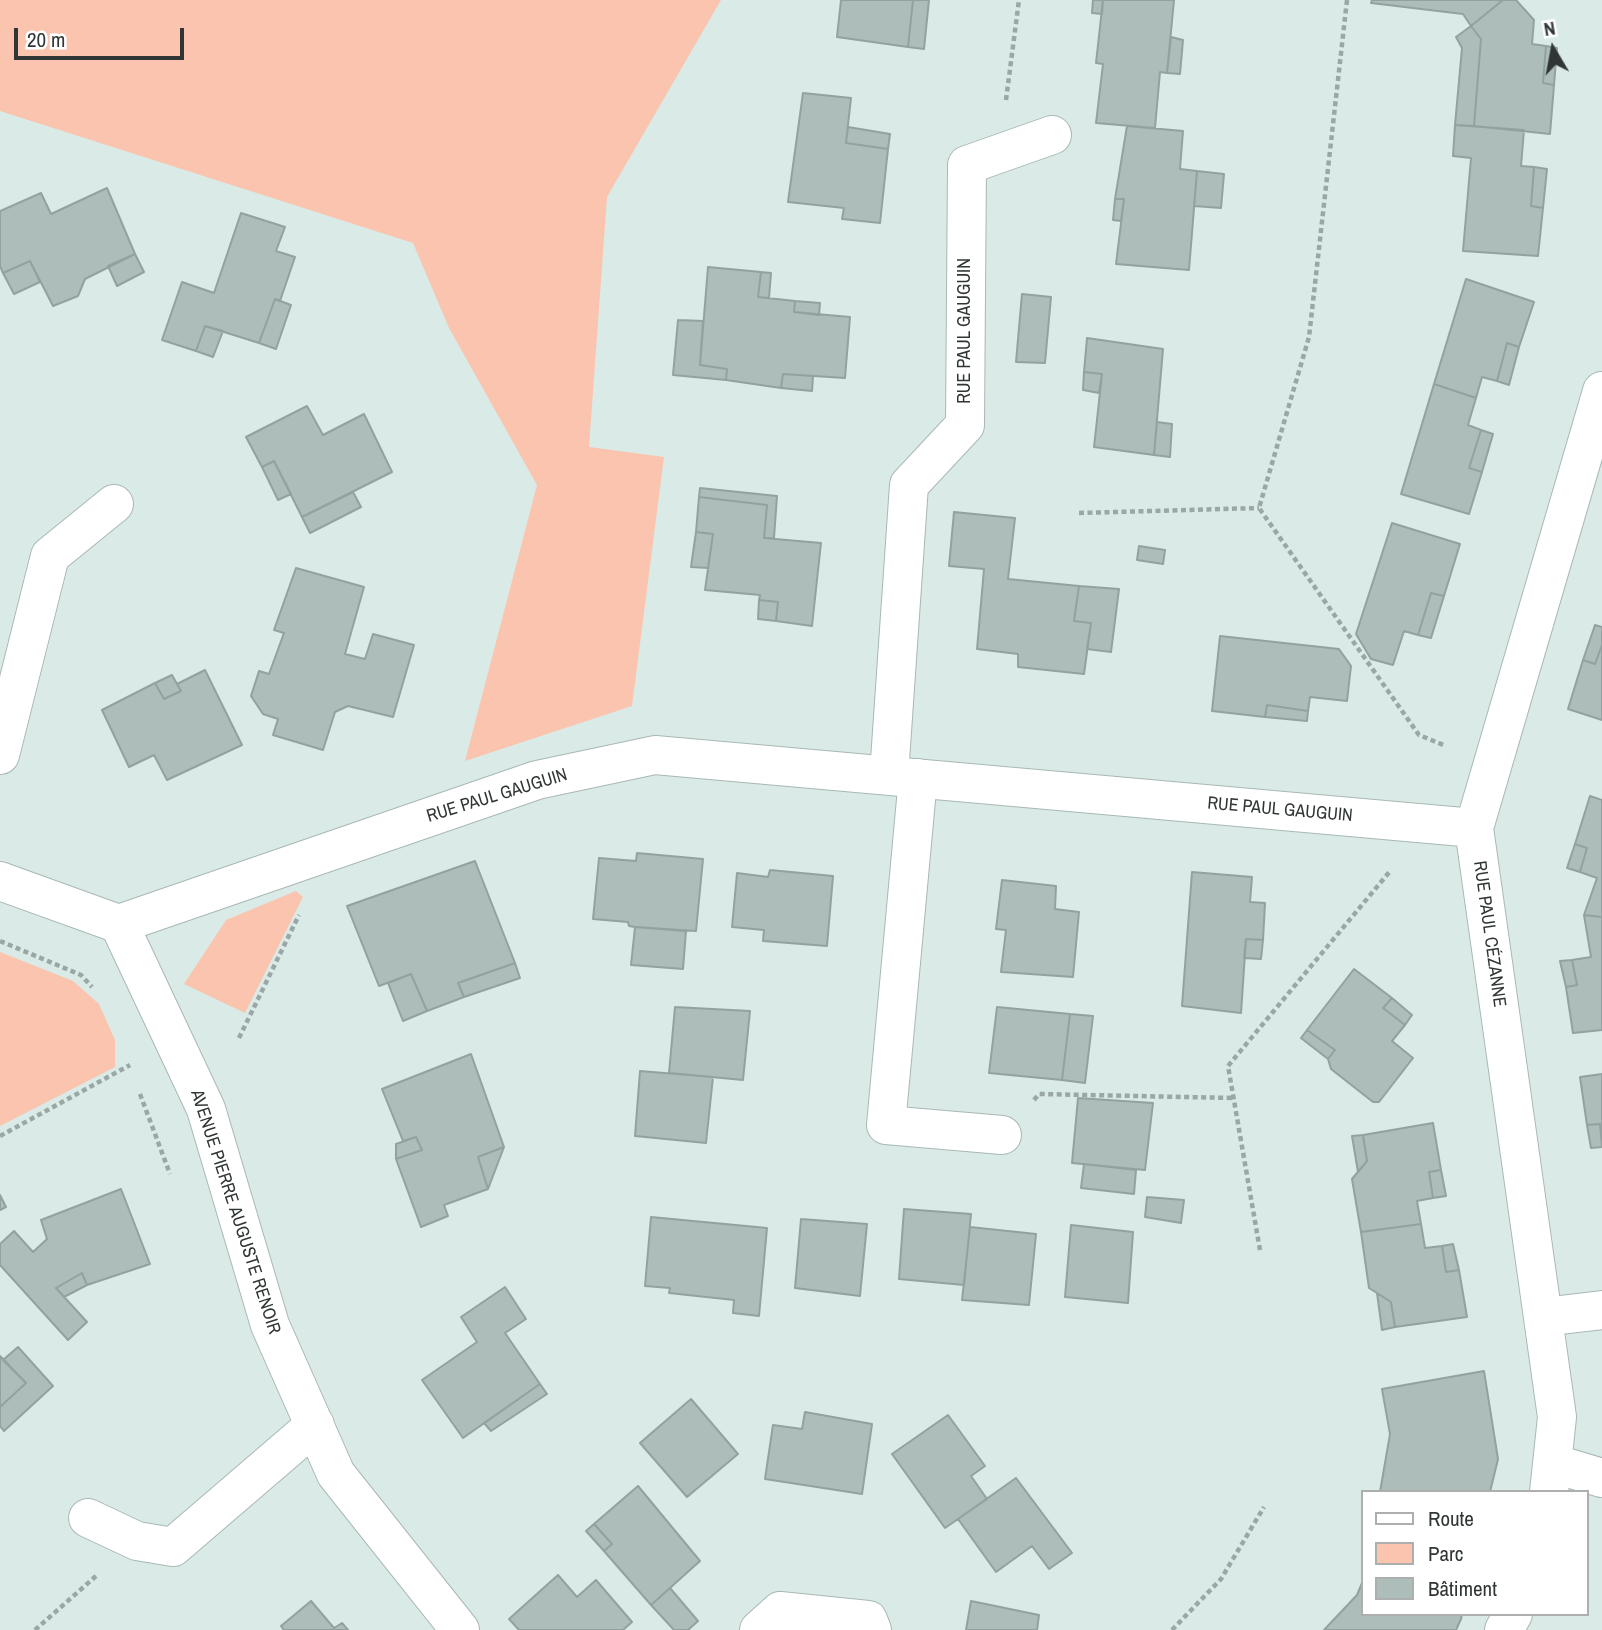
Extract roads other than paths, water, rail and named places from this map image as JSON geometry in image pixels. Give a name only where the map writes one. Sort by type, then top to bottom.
[{"type":"street","name":"RUE PAUL GAUGUIN","points":[[1002,1135],[886,1125],[904,776],[909,485],[965,425],[967,165],[1052,135]]},
{"type":"street","name":"RUE PAUL CÉZANNE","points":[[1550,1477],[1557,1417],[1474,828],[1602,391]]},
{"type":"street","points":[[0,755],[50,556],[114,504]]},
{"type":"street","name":"RUE PAUL GAUGUIN","points":[[119,924],[537,780],[655,755],[1474,828]]},
{"type":"street","points":[[0,881],[119,924]]},
{"type":"street","name":"AVENUE PIERRE AUGUSTE RENOIR","points":[[119,924],[206,1109],[270,1325],[336,1474],[460,1630]]},
{"type":"street","points":[[1543,1317],[1602,1310]]},
{"type":"street","points":[[89,1518],[136,1541],[173,1547],[314,1425]]},
{"type":"street","points":[[1550,1477],[1602,1478]]},
{"type":"street","points":[[759,1630],[780,1611],[868,1620],[872,1630]]}]
